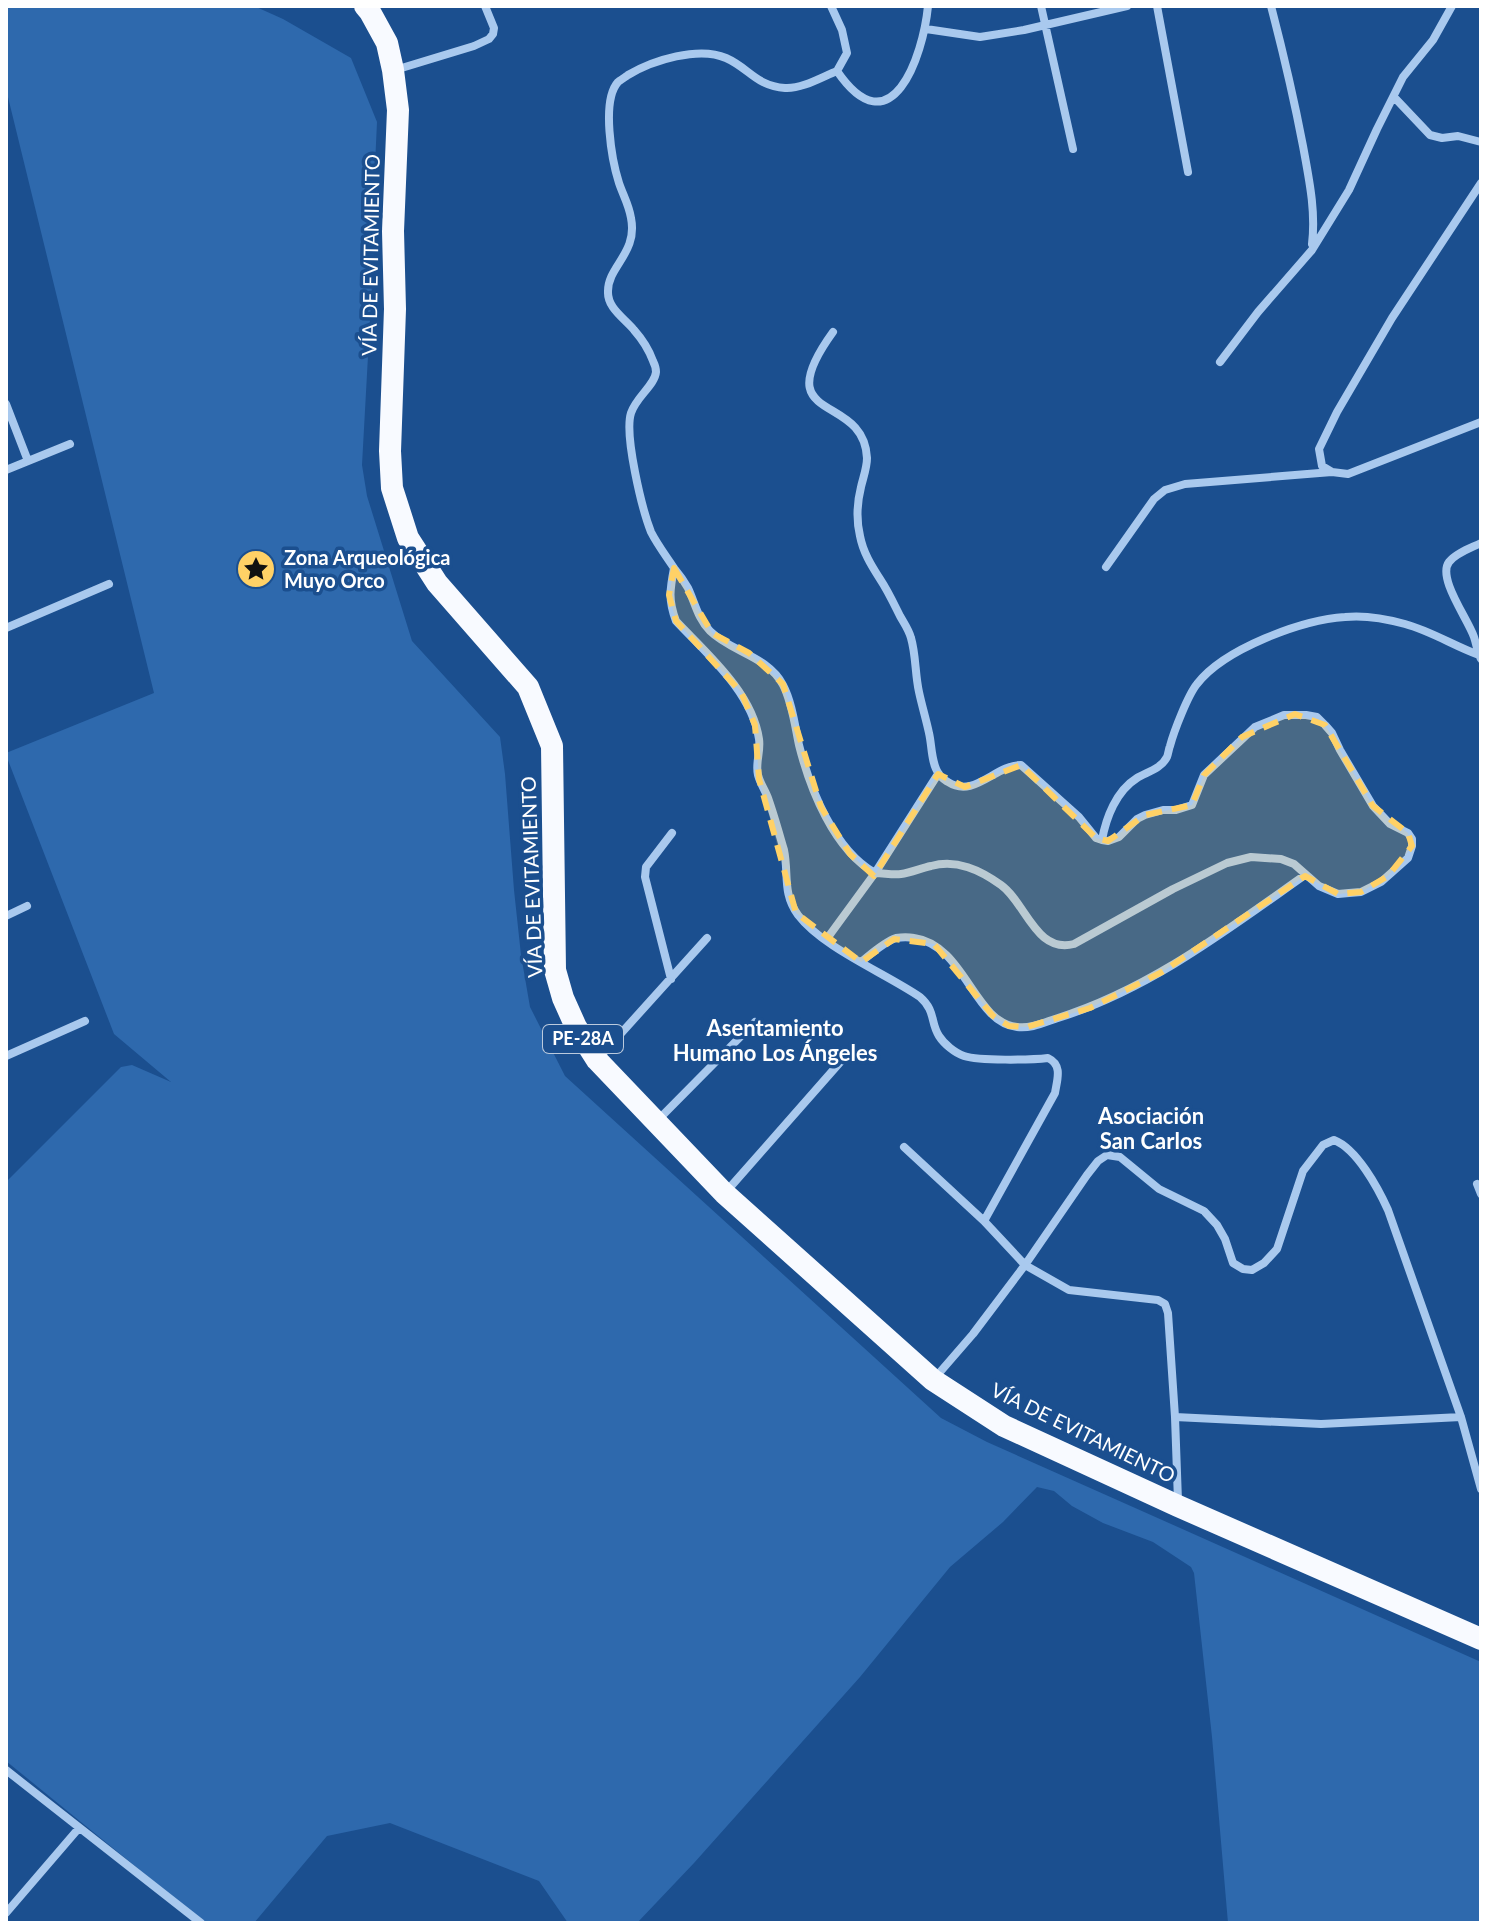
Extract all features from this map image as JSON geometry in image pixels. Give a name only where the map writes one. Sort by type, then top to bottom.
[{"type":"highway","name":"VÍA DE EVITAMIENTO","points":[[365,6],[387,43],[398,110],[393,231],[392,488],[408,538],[437,583],[528,687],[552,746],[555,970],[576,1027],[597,1060],[724,1193],[933,1380],[1004,1426],[1481,1639]]},
{"type":"street","points":[[393,70],[489,39],[494,28],[485,6]]},
{"type":"street","points":[[831,6],[842,30],[847,53],[837,71],[790,88],[769,86],[728,59],[705,52],[655,63],[617,83],[611,96],[610,136],[620,185],[632,221],[631,243],[612,277],[608,291],[612,307],[635,330],[657,370],[653,382],[640,395],[630,414],[629,440],[652,533],[686,584],[703,623],[726,643],[749,653],[783,684],[806,772],[821,807],[850,854],[875,873],[902,874],[934,865],[960,864],[1004,887],[1044,938],[1053,944],[1065,946],[1227,863],[1251,857],[1275,858],[1294,864],[1319,886],[1338,894],[1361,892],[1381,882],[1408,858],[1412,846],[1408,833],[1390,824],[1373,806],[1332,733],[1317,717],[1306,715],[1284,715],[1255,727],[1204,775],[1192,805],[1145,815],[1119,837],[1108,841],[1096,838],[1079,817],[1021,765],[1004,768],[981,782],[965,787],[950,784],[938,774],[919,691],[911,635],[871,566],[860,539],[858,508],[867,463],[865,445],[856,428],[814,399],[809,388],[809,376],[833,332]]},
{"type":"street","points":[[837,71],[849,89],[862,97],[882,102],[889,98],[910,74],[926,29],[928,6]]},
{"type":"street","points":[[1041,6],[1073,149]]},
{"type":"street","points":[[926,29],[980,37],[1127,6]]},
{"type":"street","points":[[1157,6],[1188,172]]},
{"type":"street","points":[[1271,6],[1292,91],[1312,194],[1312,250]]},
{"type":"street","points":[[1220,362],[1312,250],[1349,190],[1403,77],[1433,40],[1452,6]]},
{"type":"street","points":[[1394,97],[1430,135],[1442,138],[1458,136],[1481,142]]},
{"type":"street","points":[[1332,472],[1322,466],[1319,449],[1326,433],[1392,318],[1481,183]]},
{"type":"street","points":[[6,404],[28,461]]},
{"type":"street","points":[[1106,567],[1154,499],[1165,490],[1185,484],[1332,472],[1348,474],[1481,422]]},
{"type":"street","points":[[6,470],[70,444]]},
{"type":"street","points":[[1480,657],[1474,636],[1445,572],[1448,563],[1457,555],[1481,543]]},
{"type":"street","points":[[674,568],[669,595],[676,621],[741,692],[755,725],[760,753],[756,766],[785,854],[785,880],[796,913],[826,940],[911,991],[927,1004],[938,1035],[955,1051],[978,1058],[1048,1058],[1057,1066],[1055,1093],[984,1221]]},
{"type":"street","points":[[6,628],[109,584]]},
{"type":"street","points":[[1102,840],[1107,815],[1123,792],[1135,779],[1161,765],[1167,757],[1195,686],[1215,664],[1254,643],[1302,625],[1360,617],[1407,625],[1480,657]]},
{"type":"street","points":[[826,940],[875,873],[938,774]]},
{"type":"street","points":[[671,979],[645,877],[646,867],[672,833]]},
{"type":"street","points":[[861,962],[894,939],[923,940],[943,951],[993,1016],[1009,1026],[1027,1027],[1090,1008],[1162,972],[1305,875]]},
{"type":"street","points":[[6,916],[27,906]]},
{"type":"street","points":[[597,1060],[707,938]]},
{"type":"street","points":[[6,1056],[85,1021]]},
{"type":"street","points":[[656,1123],[755,1022]]},
{"type":"street","points":[[724,1193],[850,1051]]},
{"type":"street","points":[[933,1380],[973,1334],[1025,1265],[1087,1175],[1107,1155],[1120,1157],[1159,1189],[1204,1211],[1225,1239],[1233,1263],[1252,1270],[1277,1249],[1303,1171],[1323,1145],[1334,1140],[1342,1143],[1357,1160],[1380,1192],[1388,1210],[1461,1417],[1481,1489]]},
{"type":"street","points":[[904,1147],[984,1221],[1025,1265],[1069,1290],[1158,1300],[1165,1304],[1175,1417],[1178,1506]]},
{"type":"street","points":[[1477,1184],[1481,1194]]},
{"type":"street","points":[[1175,1417],[1321,1424],[1461,1417]]},
{"type":"street","points":[[6,1770],[201,1923]]},
{"type":"street","points":[[6,1913],[79,1828]]},
{"type":"highlighted area","points":[[674,568],[712,633],[749,653],[783,684],[821,807],[850,854],[874,876],[938,774],[965,787],[1021,765],[1096,838],[1108,841],[1145,815],[1192,805],[1204,775],[1242,737],[1295,714],[1325,725],[1373,806],[1408,833],[1412,846],[1388,876],[1361,892],[1338,894],[1305,876],[1162,972],[1090,1008],[1027,1027],[1009,1026],[993,1016],[934,944],[894,939],[861,962],[796,913],[759,779],[755,725],[741,692],[676,621],[669,595]]},
{"type":"shaded area","points":[[6,6],[254,6],[351,58],[377,122],[372,230],[374,247],[362,465],[367,496],[412,641],[500,737],[521,955],[530,1007],[565,1076],[941,1418],[987,1442],[1481,1662],[1481,1923],[1228,1923],[1194,1573],[1191,1567],[1153,1542],[1103,1523],[1072,1506],[1054,1491],[1037,1487],[1003,1522],[950,1567],[860,1677],[637,1923],[568,1923],[539,1881],[390,1823],[327,1836],[254,1923],[205,1923],[6,1761],[6,1182],[121,1067],[132,1065],[171,1082],[114,1034],[6,755],[154,693],[6,89]]},
{"type":"place","name":"Zona Arqueológica Muyo Orco","points":[[256,569]]},
{"type":"district","name":"Asentamiento Humano Los Ángeles","points":[[775,1040]]},
{"type":"district","name":"Asociación San Carlos","points":[[1151,1128]]}]
